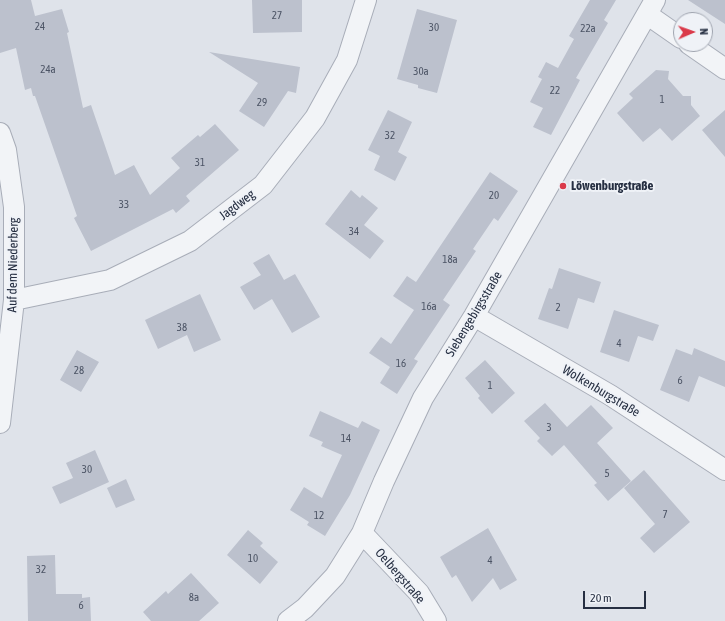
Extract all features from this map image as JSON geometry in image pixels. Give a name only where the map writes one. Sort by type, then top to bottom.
[{"type":"street","name":"Jagdweg","points":[[14,300],[110,280],[190,241],[263,185],[315,118],[347,60],[366,0]]},
{"type":"street","points":[[651,7],[673,30]]},
{"type":"street","name":"Siebengebirgsstraße","points":[[288,621],[304,608],[335,576],[362,533],[384,480],[423,398],[474,316],[651,7]]},
{"type":"street","points":[[701,52],[725,69]]},
{"type":"street","name":"Auf dem Niederberg","points":[[0,133],[6,150],[14,207],[14,300],[0,423]]},
{"type":"street","name":"Wolkenburgstraße","points":[[474,316],[610,395],[725,470]]},
{"type":"street","name":"Oelbergstraße","points":[[362,533],[419,593],[436,621]]},
{"type":"building","points":[[0,0],[31,0],[35,16],[62,9],[69,32],[67,33],[83,108],[91,105],[115,175],[134,165],[150,195],[180,168],[171,158],[198,135],[200,137],[215,124],[239,150],[186,196],[190,201],[176,213],[173,209],[91,251],[74,218],[77,216],[35,96],[33,96],[31,88],[25,90],[16,48],[0,53]]},
{"type":"building","points":[[252,0],[302,0],[302,32],[253,33]]},
{"type":"building","points":[[590,0],[616,0],[604,20],[608,23],[576,78],[580,80],[551,135],[533,127],[543,108],[530,102],[542,79],[538,77],[546,62],[558,68],[574,39],[569,36]]},
{"type":"building","points":[[688,0],[725,0],[725,24],[713,16],[713,12],[706,12]]},
{"type":"building","points":[[417,9],[457,20],[437,93],[418,88],[418,85],[397,79]]},
{"type":"building","points":[[209,52],[300,67],[296,93],[288,91],[264,127],[239,111],[258,83]]},
{"type":"building","points":[[656,70],[669,71],[668,79],[683,96],[691,96],[691,105],[700,116],[672,141],[660,128],[643,142],[617,113],[633,98],[629,94]]},
{"type":"building","points":[[388,110],[412,122],[398,152],[407,157],[395,181],[374,170],[380,156],[368,150]]},
{"type":"building","points":[[725,110],[725,157],[702,130]]},
{"type":"building","points":[[490,172],[518,191],[498,221],[494,218],[473,249],[476,251],[443,300],[450,305],[414,359],[418,361],[397,394],[380,383],[390,367],[369,353],[381,337],[391,344],[414,310],[393,296],[407,276],[416,282]]},
{"type":"building","points":[[351,190],[360,198],[362,195],[378,208],[364,225],[384,241],[370,259],[325,224]]},
{"type":"building","points":[[269,254],[284,280],[295,274],[320,317],[292,333],[272,299],[254,310],[240,287],[261,275],[253,263]]},
{"type":"building","points":[[559,268],[601,282],[594,303],[578,298],[568,329],[538,319],[549,288],[552,289]]},
{"type":"building","points":[[200,294],[221,340],[194,352],[187,335],[158,349],[145,320]]},
{"type":"building","points":[[614,310],[659,325],[653,341],[638,336],[629,362],[600,352]]},
{"type":"building","points":[[694,348],[725,361],[725,387],[699,376],[689,402],[660,390],[676,349],[692,355]]},
{"type":"building","points":[[77,350],[99,362],[81,392],[60,380]]},
{"type":"building","points":[[485,360],[515,393],[492,414],[478,398],[480,396],[465,378]]},
{"type":"building","points":[[545,403],[567,427],[591,405],[613,428],[597,443],[631,481],[608,501],[594,485],[597,483],[564,445],[552,456],[537,441],[540,438],[524,421]]},
{"type":"building","points":[[320,411],[358,428],[362,421],[380,430],[350,495],[325,536],[307,525],[309,522],[290,510],[304,487],[322,498],[342,455],[321,446],[323,442],[309,436]]},
{"type":"building","points":[[95,450],[109,482],[60,504],[52,487],[73,478],[66,463]]},
{"type":"building","points":[[644,470],[690,522],[654,553],[640,538],[655,524],[624,488]]},
{"type":"building","points":[[126,479],[135,500],[116,508],[107,488]]},
{"type":"building","points":[[488,528],[517,580],[500,590],[493,578],[472,602],[456,575],[452,578],[440,557]]},
{"type":"building","points":[[248,530],[263,543],[260,546],[278,562],[260,584],[227,555]]},
{"type":"building","points":[[55,555],[56,594],[82,594],[82,598],[90,597],[91,621],[28,621],[27,556]]},
{"type":"building","points":[[191,573],[219,603],[199,621],[151,621],[143,612],[166,591],[168,594]]},
{"type":"place","name":"Löwenburgstraße","points":[[563,186]]}]
